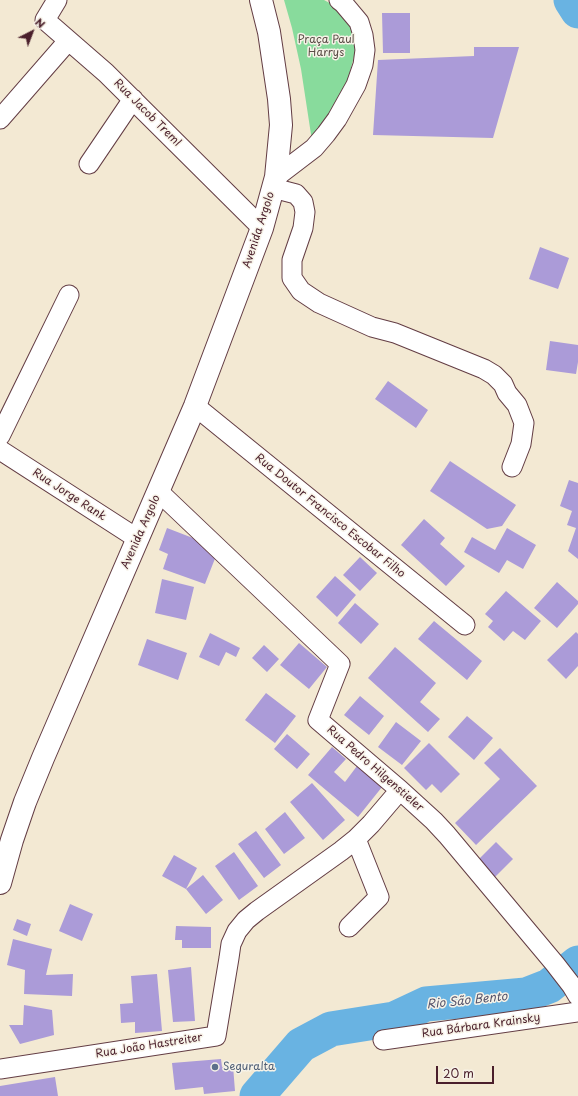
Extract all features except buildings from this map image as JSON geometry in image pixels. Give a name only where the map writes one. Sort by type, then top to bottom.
[{"type":"main road","name":"Avenida Argolo","points":[[0,883],[12,840],[25,802],[195,406],[262,228],[274,182],[281,125],[279,99],[269,32],[261,0]]},
{"type":"street","name":"Rua Jacob Treml","points":[[57,0],[45,20],[106,73],[262,228]]},
{"type":"street","points":[[339,0],[359,22],[365,50],[363,65],[356,85],[337,119],[326,134],[314,148],[274,182],[296,194],[303,202],[305,212],[303,228],[292,260],[292,278],[301,291],[319,303],[372,326],[395,333],[484,369],[494,375],[503,384],[507,393],[517,405],[524,423],[521,444],[512,467]]},
{"type":"street","points":[[0,119],[68,41]]},
{"type":"street","points":[[89,164],[133,99]]},
{"type":"street","points":[[0,436],[70,295]]},
{"type":"street","name":"Rua Doutor Francisco Escobar Filho","points":[[195,406],[465,626]]},
{"type":"street","name":"Rua Jorge Rank","points":[[0,450],[138,539]]},
{"type":"street","name":"Rua Pedro Hilgenstieler","points":[[159,492],[340,664],[318,720],[434,821],[555,964],[575,991]]},
{"type":"street","name":"Rua João Hastreiter","points":[[0,1070],[216,1036],[231,944],[237,931],[246,920],[257,911],[356,839],[400,790]]},
{"type":"street","points":[[349,927],[379,897],[356,839]]},
{"type":"street","name":"Rua Bárbara Krainsky","points":[[383,1040],[578,1012]]},
{"type":"green space","name":"Praça Paul Harrys","points":[[284,0],[324,0],[337,7],[351,24],[356,49],[347,83],[331,114],[312,141],[301,69]]},
{"type":"waterway","name":"Rio São Bento","points":[[571,0],[578,11]]},
{"type":"waterway","name":"Rio São Bento","points":[[257,1096],[301,1045],[331,1029],[394,1019],[426,1004],[526,995],[549,986],[578,963]]},
{"type":"place","name":"Seguralta","points":[[215,1067]]}]
